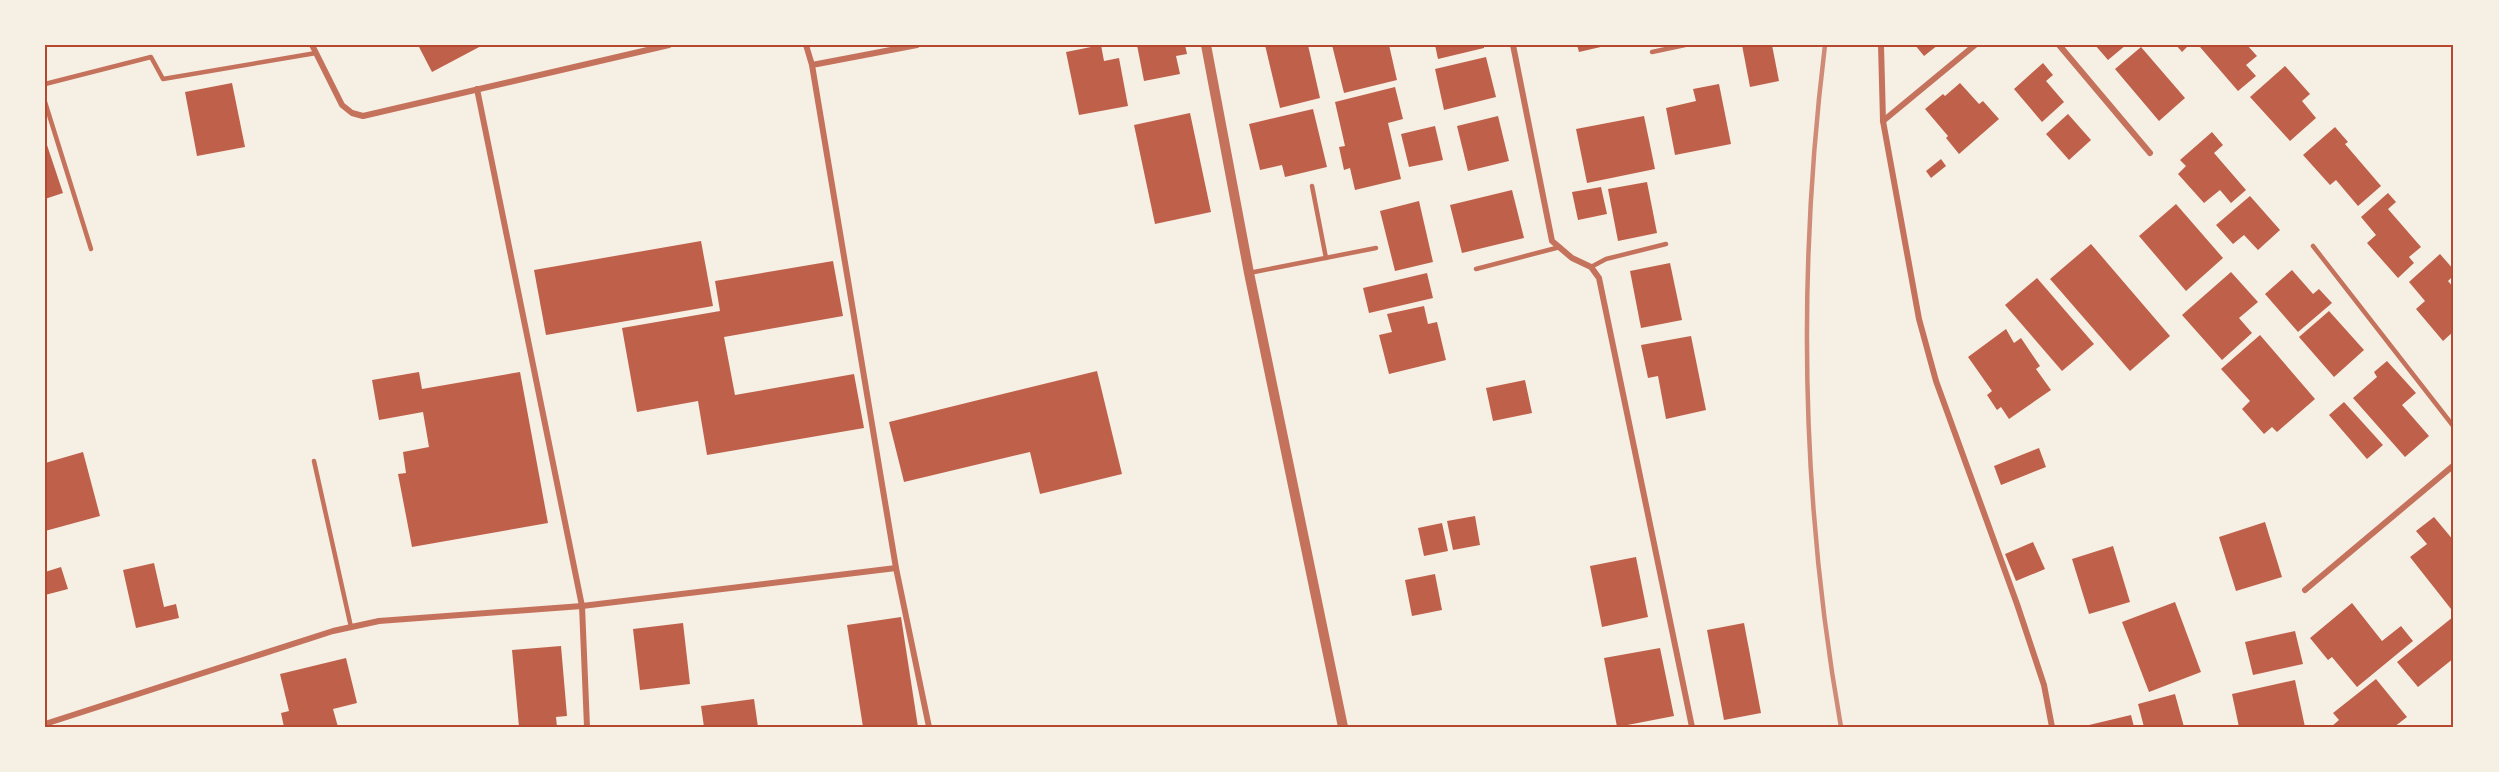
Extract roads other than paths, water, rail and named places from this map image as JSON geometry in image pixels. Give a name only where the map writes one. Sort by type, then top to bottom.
[{"type":"street","points":[[312,45],[342,105],[352,113],[363,116],[669,45]]},
{"type":"street","points":[[806,45],[812,65],[896,568],[929,727]]},
{"type":"street","points":[[812,65],[917,45]]},
{"type":"street","points":[[1206,45],[1249,273],[1343,727]]},
{"type":"street","points":[[1513,45],[1552,241],[1572,258],[1591,267],[1599,278],[1692,727]]},
{"type":"street","points":[[1881,45],[1883,121],[1919,319],[1936,381],[2017,604],[2044,686],[2052,727]]},
{"type":"street","points":[[1883,121],[1975,45]]},
{"type":"street","points":[[2059,45],[2150,153]]},
{"type":"street","points":[[477,89],[582,606],[587,727]]},
{"type":"street","points":[[2305,590],[2454,465]]},
{"type":"street","points":[[45,724],[351,627],[380,621],[582,606],[896,568]]},
{"type":"lane","points":[[1652,52],[1684,45]]},
{"type":"lane","points":[[45,84],[151,57],[163,79],[316,53]]},
{"type":"lane","points":[[45,102],[91,249]]},
{"type":"lane","points":[[1312,186],[1326,258]]},
{"type":"lane","points":[[1591,267],[1606,259],[1666,244]]},
{"type":"lane","points":[[2313,246],[2454,427]]},
{"type":"lane","points":[[1476,269],[1560,247]]},
{"type":"lane","points":[[1249,273],[1376,248]]},
{"type":"lane","points":[[314,461],[351,627]]},
{"type":"railway","points":[[1825,45],[1810,216],[1807,301],[1808,387],[1811,472],[1818,557],[1841,727]]}]
